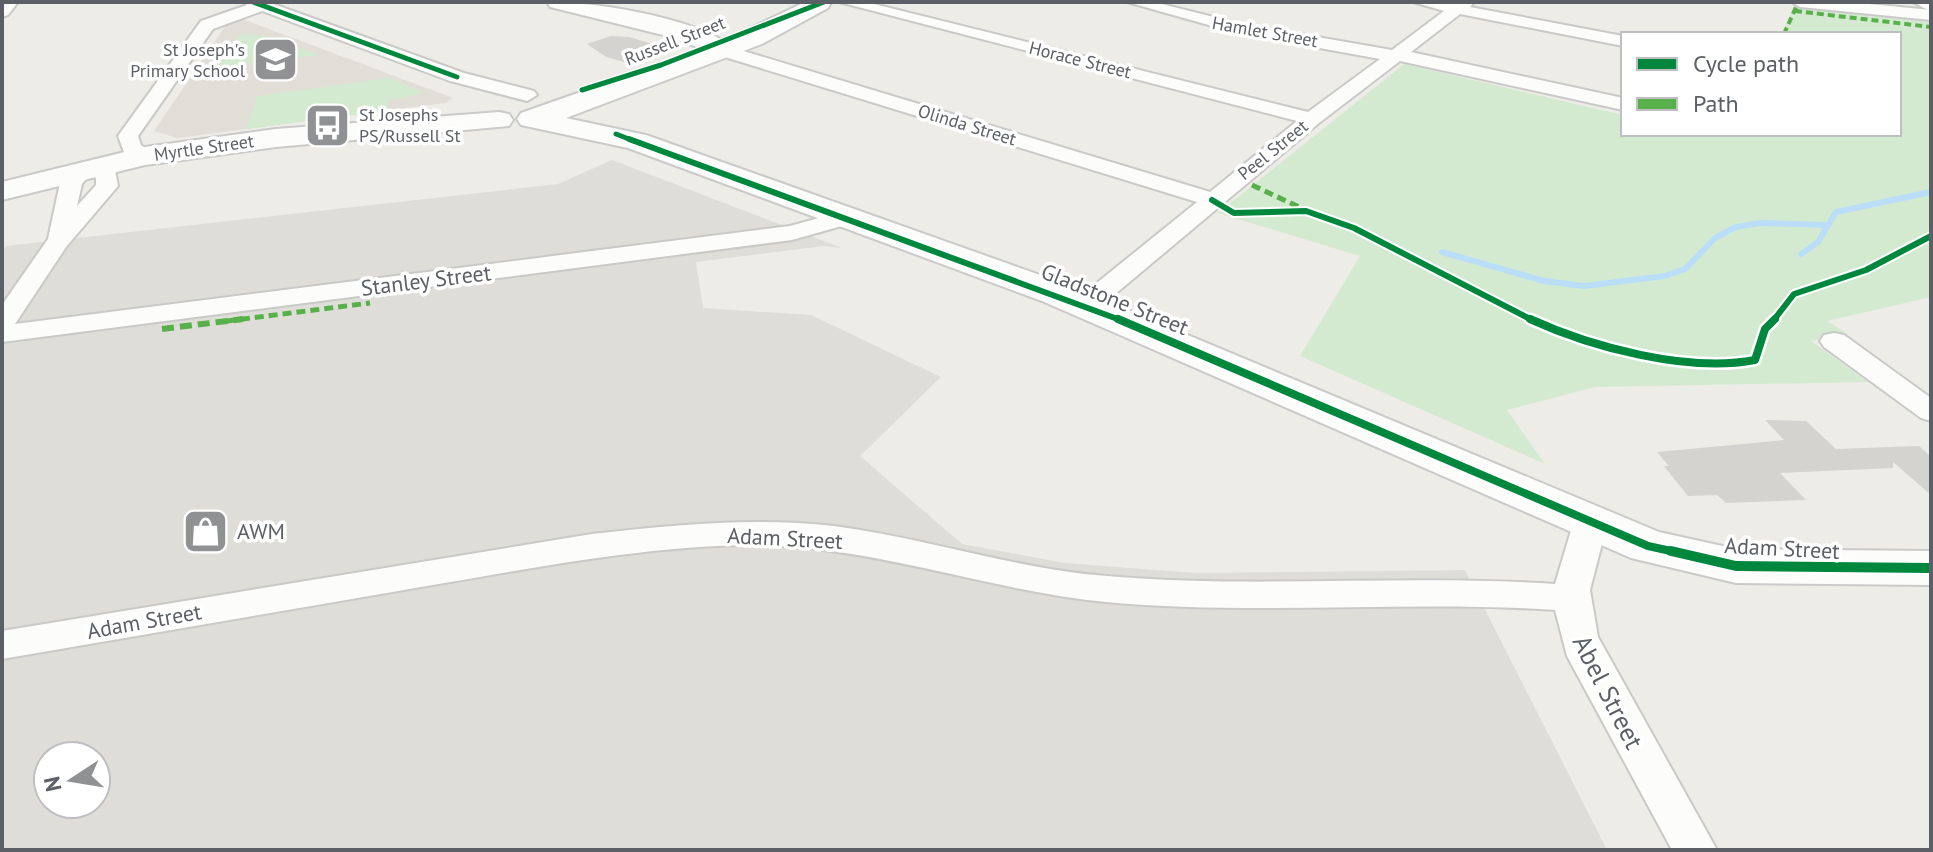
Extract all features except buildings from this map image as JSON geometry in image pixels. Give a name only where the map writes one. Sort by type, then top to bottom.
[{"type":"main road","points":[[1924,2],[1931,5]]},
{"type":"main road","name":"Russell Street","points":[[550,105],[713,47],[774,30],[822,3]]},
{"type":"main road","name":"Olinda Street","points":[[567,4],[713,47]]},
{"type":"main road","name":"Myrtle Street","points":[[2,191],[88,170],[277,145],[314,136],[488,110],[550,105]]},
{"type":"main road","name":"Gladstone Street","points":[[550,105],[616,134]]},
{"type":"main road","name":"Gladstone Street","points":[[550,105],[616,134],[1086,305],[1590,524]]},
{"type":"main road","name":"Myrtle Street","points":[[88,170],[136,146],[314,136]]},
{"type":"main road","name":"Adam Street","points":[[1590,524],[1677,555],[1736,566],[1931,568]]},
{"type":"street","points":[[2,12],[10,2]]},
{"type":"street","name":"Horace Street","points":[[847,2],[1312,119]]},
{"type":"street","name":"Hamlet Street","points":[[1135,2],[1227,26],[1397,56],[1621,104]]},
{"type":"street","points":[[1421,2],[1462,6],[1621,41]]},
{"type":"street","points":[[1800,2],[1931,15]]},
{"type":"street","points":[[136,146],[207,25],[257,4]]},
{"type":"street","name":"Gladstone Street","points":[[257,4],[457,77],[550,105]]},
{"type":"street","name":"Peel Street","points":[[1086,305],[1312,119],[1462,6]]},
{"type":"street","name":"Olinda Street","points":[[713,47],[1212,200]]},
{"type":"street","name":"Gladstone Street","points":[[457,77],[472,88],[488,110]]},
{"type":"street","points":[[2,324],[57,243],[71,183],[88,170]]},
{"type":"street","name":"Stanley Street","points":[[2,334],[792,233],[848,217]]},
{"type":"street","points":[[1834,341],[1931,412]]},
{"type":"street","name":"Abel Street","points":[[1590,524],[1575,563],[1572,615],[1586,656],[1695,850]]},
{"type":"street","name":"Adam Street","points":[[2,645],[592,546],[727,534],[779,533],[848,540],[1017,577],[1108,590],[1175,593],[1507,593],[1571,598]]},
{"type":"shaded area","name":"St Joseph's Primary School","points":[[240,18],[453,98],[445,103],[177,138],[154,131],[228,22]]},
{"type":"shaded area","points":[[612,160],[842,248],[824,246],[696,262],[703,308],[811,315],[941,377],[860,456],[962,544],[1065,563],[1195,573],[1465,570],[1607,850],[2,850],[2,251],[6,246],[558,184]]},
{"type":"green space","points":[[1795,5],[1931,20],[1931,297],[1827,321],[1848,334],[1811,341],[1868,382],[1595,387],[1507,410],[1545,464],[1300,356],[1360,256],[1218,213],[1404,64],[1621,115],[1621,136],[1901,136],[1901,32],[1782,32]]},
{"type":"green space","points":[[267,36],[318,55],[219,67],[238,37]]},
{"type":"green space","points":[[390,78],[424,93],[388,101],[388,110],[246,129],[257,96]]},
{"type":"waterway","points":[[1801,254],[1818,242],[1836,212],[1931,192]]},
{"type":"waterway","points":[[1442,252],[1544,281],[1584,286],[1665,276],[1685,269],[1715,238],[1736,227],[1760,223],[1827,225]]},
{"type":"marked path","points":[[1785,32],[1797,5]]},
{"type":"marked path","points":[[1795,11],[1931,27]]},
{"type":"marked path","points":[[1252,185],[1299,207]]},
{"type":"marked path","points":[[162,329],[370,303]]},
{"type":"cycle path","points":[[253,2],[457,77]]},
{"type":"cycle path","points":[[582,90],[661,65],[824,2]]},
{"type":"cycle path","points":[[616,134],[1086,305],[1648,546],[1736,566],[1931,568]]},
{"type":"cycle path","points":[[1212,200],[1234,213],[1306,211],[1354,228],[1391,244],[1473,292],[1556,331],[1597,345],[1640,355],[1734,364],[1755,360],[1765,329],[1786,308],[1794,294],[1866,270],[1931,236]]},
{"type":"place","name":"St Joseph's Primary School","points":[[276,60]]},
{"type":"place","name":"St Josephs PS/Russell St","points":[[328,125]]},
{"type":"place","name":"AWM","points":[[206,531]]}]
